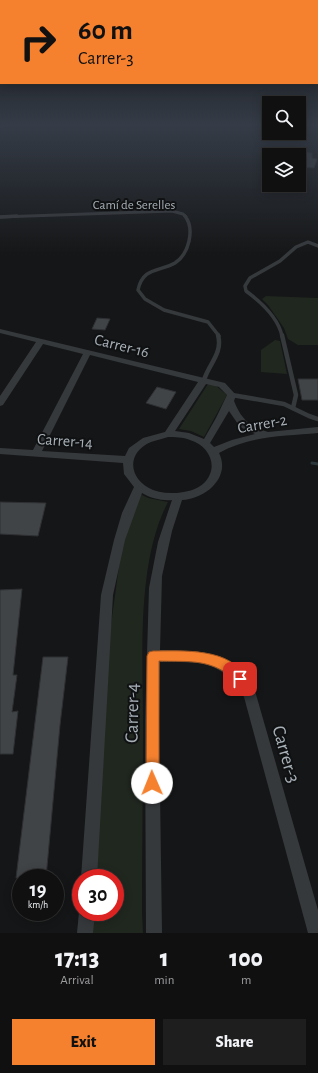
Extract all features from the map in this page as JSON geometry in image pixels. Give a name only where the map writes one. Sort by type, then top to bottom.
[{"type":"street","name":"Carrer-16","points":[[0,331],[204,380],[224,386],[231,398]]},
{"type":"street","points":[[0,403],[41,341]]},
{"type":"street","points":[[36,453],[88,352]]},
{"type":"street","points":[[168,434],[204,380]]},
{"type":"street","points":[[231,398],[237,419],[244,426],[270,435]]},
{"type":"street","points":[[205,444],[231,398]]},
{"type":"street","name":"Carrer-2","points":[[214,452],[218,449],[239,442],[270,435],[318,430]]},
{"type":"street","points":[[168,434],[182,435],[194,438],[205,444],[214,452],[218,461],[218,471],[213,481],[204,489],[192,495],[178,498],[156,496],[139,487],[132,480],[127,470],[127,460],[132,450],[141,442],[154,436],[168,434]]},
{"type":"street","name":"Carrer-14","points":[[0,451],[127,460]]},
{"type":"street","name":"Carrer-4","points":[[90,869],[107,595],[113,564],[125,519],[139,487]]},
{"type":"street","name":"Carrer-4","points":[[154,933],[152,721],[155,588],[157,570],[166,530],[178,498]]},
{"type":"street","name":"Carrer-3","points":[[153,656],[202,657],[210,659],[229,668],[244,685],[250,695],[316,933]]},
{"type":"street","points":[[86,933],[87,921]]},
{"type":"lane","name":"Camí de Serelles","points":[[0,217],[147,211],[172,211],[183,214],[189,223],[192,235],[181,257],[176,261],[143,277],[138,290],[143,298],[160,307],[184,316],[204,319],[212,324],[219,337],[220,348],[204,380]]},
{"type":"lane","points":[[293,408],[296,395],[281,330],[263,304],[246,291],[244,286],[246,281],[251,276],[276,263],[287,253],[302,243],[312,242],[318,246]]},
{"type":"lane","points":[[231,398],[273,401],[293,408],[306,416],[318,419]]},
{"type":"shaded area","points":[[266,296],[318,298],[318,345],[298,345],[288,339],[284,328],[262,299]]},
{"type":"shaded area","points":[[275,340],[280,341],[287,374],[261,372],[261,350]]},
{"type":"shaded area","points":[[208,384],[215,385],[227,395],[204,437],[191,431],[179,429]]},
{"type":"shaded area","points":[[140,494],[148,498],[168,502],[158,526],[151,553],[146,582],[142,641],[143,933],[90,933],[91,921],[124,921],[124,869],[94,869],[105,669],[122,544]]},
{"type":"building","points":[[97,318],[110,319],[105,330],[92,329]]},
{"type":"building","points":[[298,379],[318,379],[318,400],[302,400]]},
{"type":"building","points":[[157,387],[176,392],[166,409],[146,403]]},
{"type":"building","points":[[0,502],[46,503],[38,536],[0,534]]},
{"type":"building","points":[[22,589],[13,675],[17,675],[12,712],[18,711],[13,754],[0,754],[0,590]]},
{"type":"building","points":[[43,657],[68,657],[60,725],[47,869],[17,869]]},
{"type":"waterway","points":[[312,463],[318,464]]},
{"type":"route","points":[[152,783],[153,656],[202,657],[210,659],[229,668],[240,679]]}]
